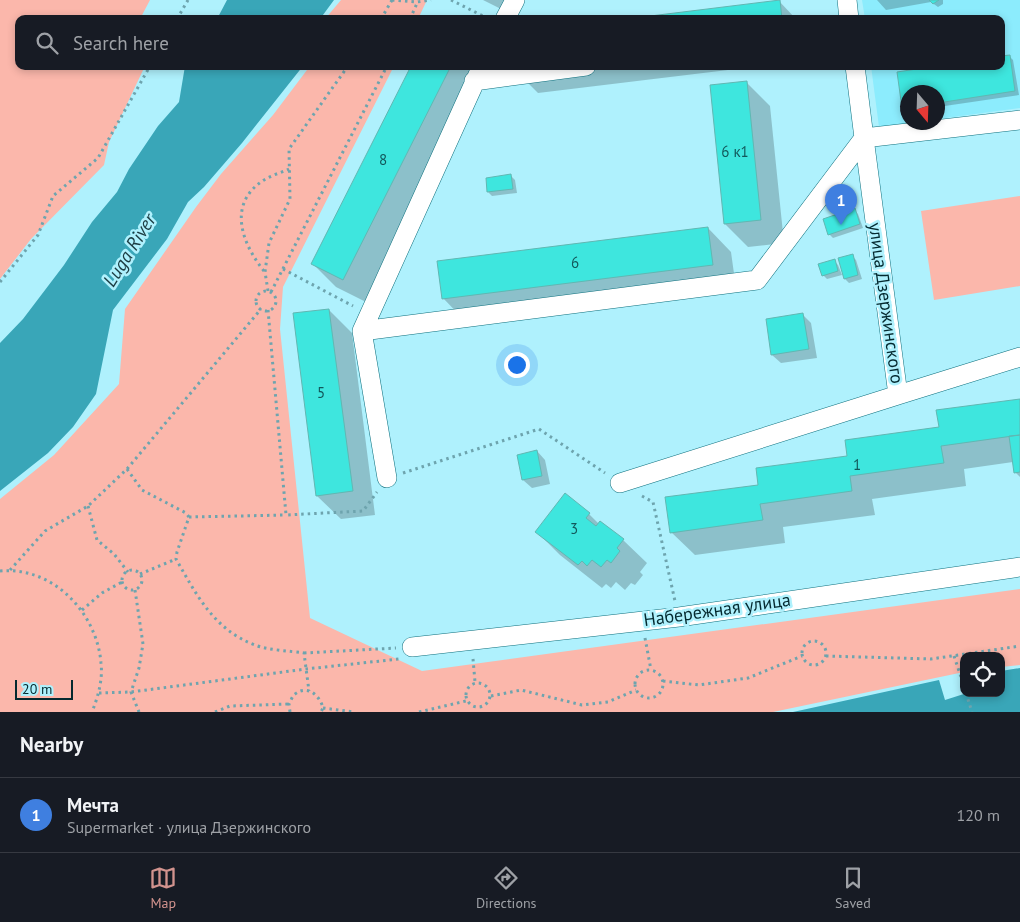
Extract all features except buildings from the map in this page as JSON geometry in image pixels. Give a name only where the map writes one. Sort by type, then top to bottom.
[{"type":"street","points":[[507,15],[515,0]]},
{"type":"street","points":[[847,0],[849,15]]},
{"type":"street","points":[[387,478],[366,322],[478,73],[524,70]]},
{"type":"street","name":"улица Дзержинского","points":[[620,483],[898,395],[856,70]]},
{"type":"street","points":[[366,322],[757,280],[864,138],[1020,120]]},
{"type":"street","points":[[898,395],[1020,357]]},
{"type":"street","name":"Набережная улица","points":[[412,648],[679,616],[1020,567]]},
{"type":"path","points":[[179,15],[188,0]]},
{"type":"path","points":[[383,15],[392,0],[431,0]]},
{"type":"path","points":[[451,0],[480,15]]},
{"type":"path","points":[[412,15],[418,1]]},
{"type":"path","points":[[0,282],[38,235],[52,196],[98,158],[148,70]]},
{"type":"path","points":[[261,310],[268,310],[274,306],[276,301],[275,296],[269,291],[265,272],[269,243],[290,199],[289,149],[345,70]]},
{"type":"path","points":[[269,291],[283,269],[385,70]]},
{"type":"path","points":[[265,272],[252,256],[243,235],[241,216],[249,192],[262,181],[290,168]]},
{"type":"path","points":[[283,269],[366,322]]},
{"type":"path","points":[[261,310],[256,304],[255,299],[259,292],[269,291]]},
{"type":"path","points":[[10,570],[45,531],[88,506],[127,470],[261,310]]},
{"type":"path","points":[[268,310],[286,515]]},
{"type":"path","points":[[189,517],[363,511],[387,478],[539,429],[620,483],[653,502],[679,616]]},
{"type":"path","points":[[127,470],[142,490],[186,513],[189,517]]},
{"type":"path","points":[[88,506],[97,540],[114,554],[128,572]]},
{"type":"path","points":[[189,517],[176,559],[199,600],[214,618],[234,635],[256,646],[304,653],[412,648]]},
{"type":"path","points":[[82,610],[102,593],[122,582],[124,575],[128,572],[132,570],[140,574],[176,559]]},
{"type":"path","points":[[0,571],[10,570],[37,576],[62,590],[82,610],[96,636],[102,664],[99,693],[92,712]]},
{"type":"path","points":[[122,582],[127,588],[134,590],[142,583],[140,574]]},
{"type":"path","points":[[134,590],[143,644],[139,668],[131,692],[139,712]]},
{"type":"path","points":[[644,630],[651,670]]},
{"type":"path","points":[[815,641],[826,649],[826,656],[822,663],[814,666],[806,663],[802,656],[803,648],[808,643],[815,641]]},
{"type":"path","points":[[826,656],[931,659],[1020,646]]},
{"type":"path","points":[[472,651],[475,682]]},
{"type":"path","points":[[304,653],[309,691]]},
{"type":"path","points":[[664,681],[662,691],[654,698],[643,697],[636,690],[636,678],[639,673],[651,670],[656,671],[664,681],[698,685],[748,678],[802,656]]},
{"type":"path","points":[[954,656],[960,674]]},
{"type":"path","points":[[475,682],[481,682],[488,687],[491,696],[487,704],[482,707],[473,707],[466,701],[465,693],[468,686],[475,682]]},
{"type":"path","points":[[491,696],[521,690],[582,705],[608,702],[636,690]]},
{"type":"path","points":[[290,712],[289,704],[294,694],[302,691],[316,694],[321,700],[323,708],[321,712]]},
{"type":"path","points":[[967,697],[972,712]]},
{"type":"path","points":[[419,712],[466,701]]},
{"type":"path","points":[[215,712],[230,706],[289,704]]},
{"type":"path","points":[[323,708],[354,712]]},
{"type":"shaded area","points":[[0,0],[150,0],[142,15],[15,15],[15,70],[143,70],[109,142],[104,165],[31,239],[0,279]]},
{"type":"shaded area","points":[[341,0],[427,0],[420,15],[328,15]]},
{"type":"shaded area","points":[[862,0],[1020,0],[1020,108],[945,118],[945,85],[900,85],[900,124],[879,127],[872,70],[1005,70],[1005,15],[864,15]]},
{"type":"shaded area","points":[[307,70],[392,70],[283,287],[280,329],[310,618],[422,671],[1020,589],[1020,665],[1005,667],[1005,652],[960,652],[960,673],[773,712],[0,712],[0,499],[54,455],[119,384],[125,309],[221,174],[273,115]]},
{"type":"shaded area","points":[[1020,196],[1020,286],[934,300],[921,211]]},
{"type":"water","points":[[227,0],[334,0],[323,15],[219,15]]},
{"type":"water","name":"Luga River","points":[[184,70],[300,70],[242,143],[204,187],[188,202],[167,239],[113,310],[96,394],[73,427],[48,453],[0,491],[0,343],[23,319],[64,265],[92,222],[117,192],[129,169],[158,126],[179,102]]},
{"type":"water","points":[[1020,668],[1020,712],[793,712],[939,680],[945,700],[960,695],[960,697],[1005,697],[1005,670]]},
{"type":"place","name":"Мечта","points":[[841,225]]}]
